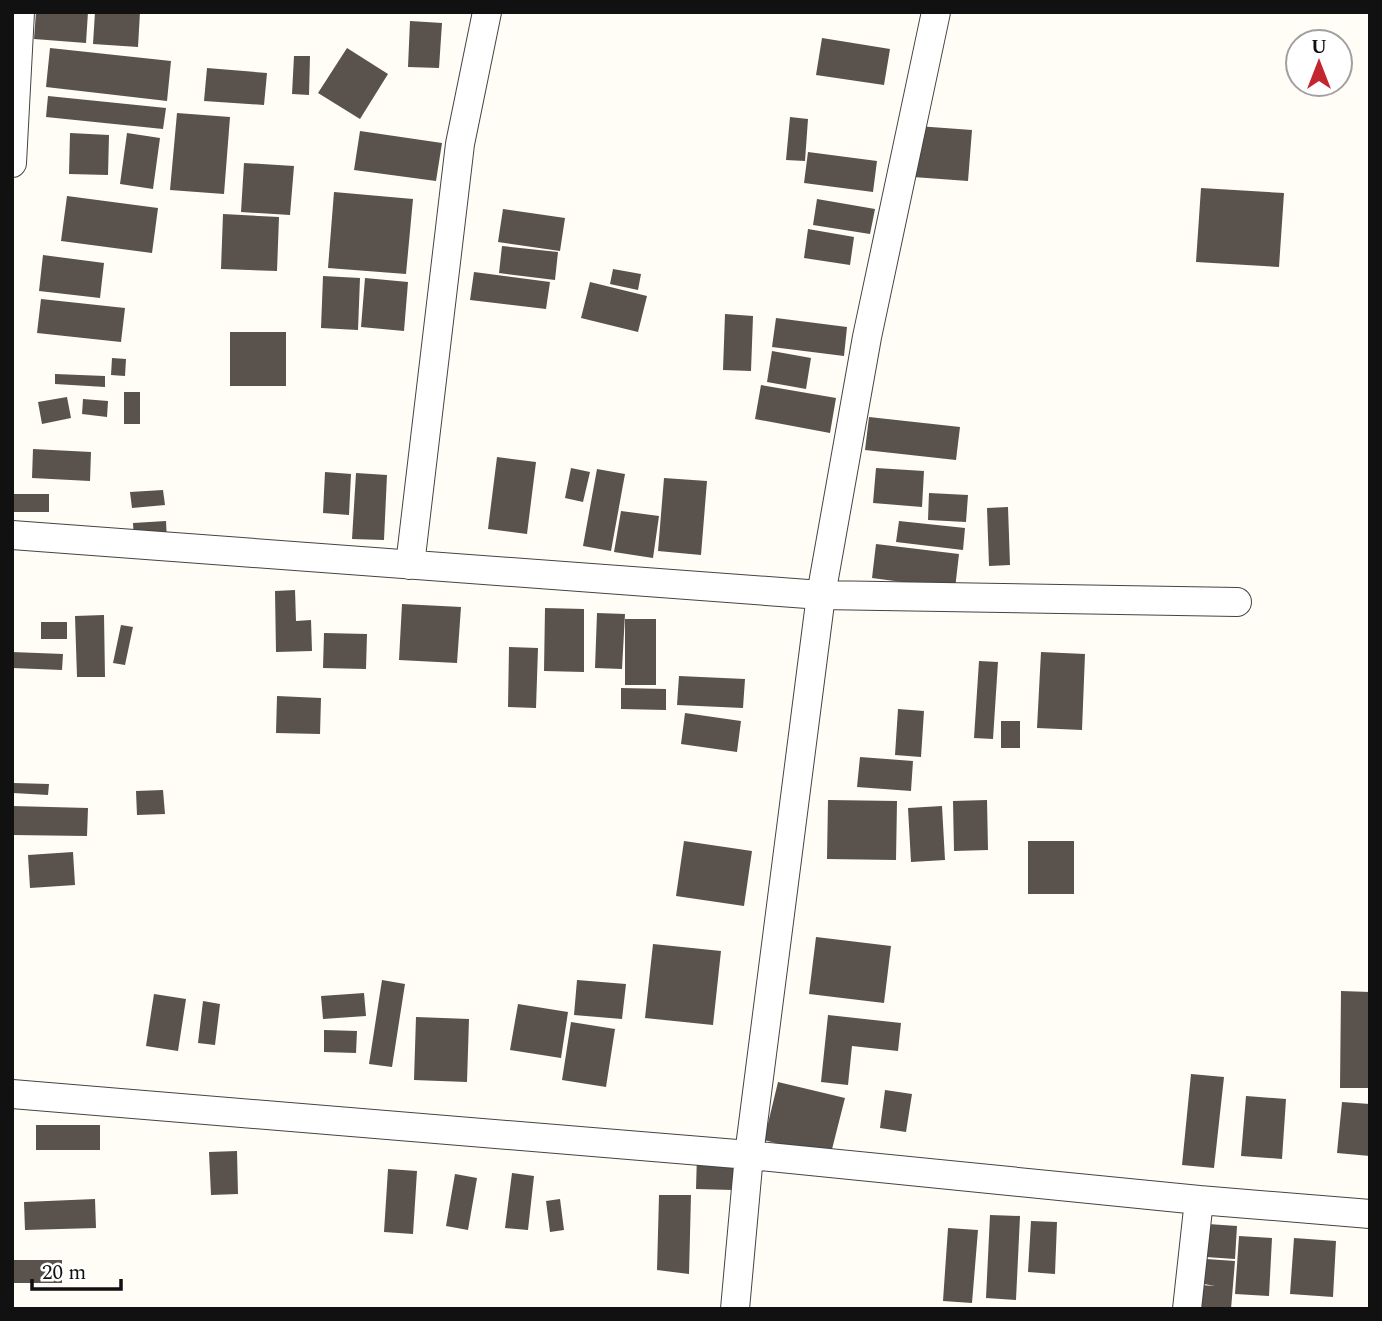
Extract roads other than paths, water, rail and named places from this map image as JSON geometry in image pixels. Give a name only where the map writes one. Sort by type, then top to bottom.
[{"type":"street","points":[[12,163],[20,12]]},
{"type":"street","points":[[410,565],[460,144],[487,12]]},
{"type":"street","points":[[735,1309],[749,1155],[821,595],[867,337],[936,12]]},
{"type":"street","points":[[12,535],[821,595],[1237,602]]},
{"type":"street","points":[[12,1094],[749,1155],[1199,1200],[1370,1214]]},
{"type":"street","points":[[1187,1309],[1199,1200]]}]
